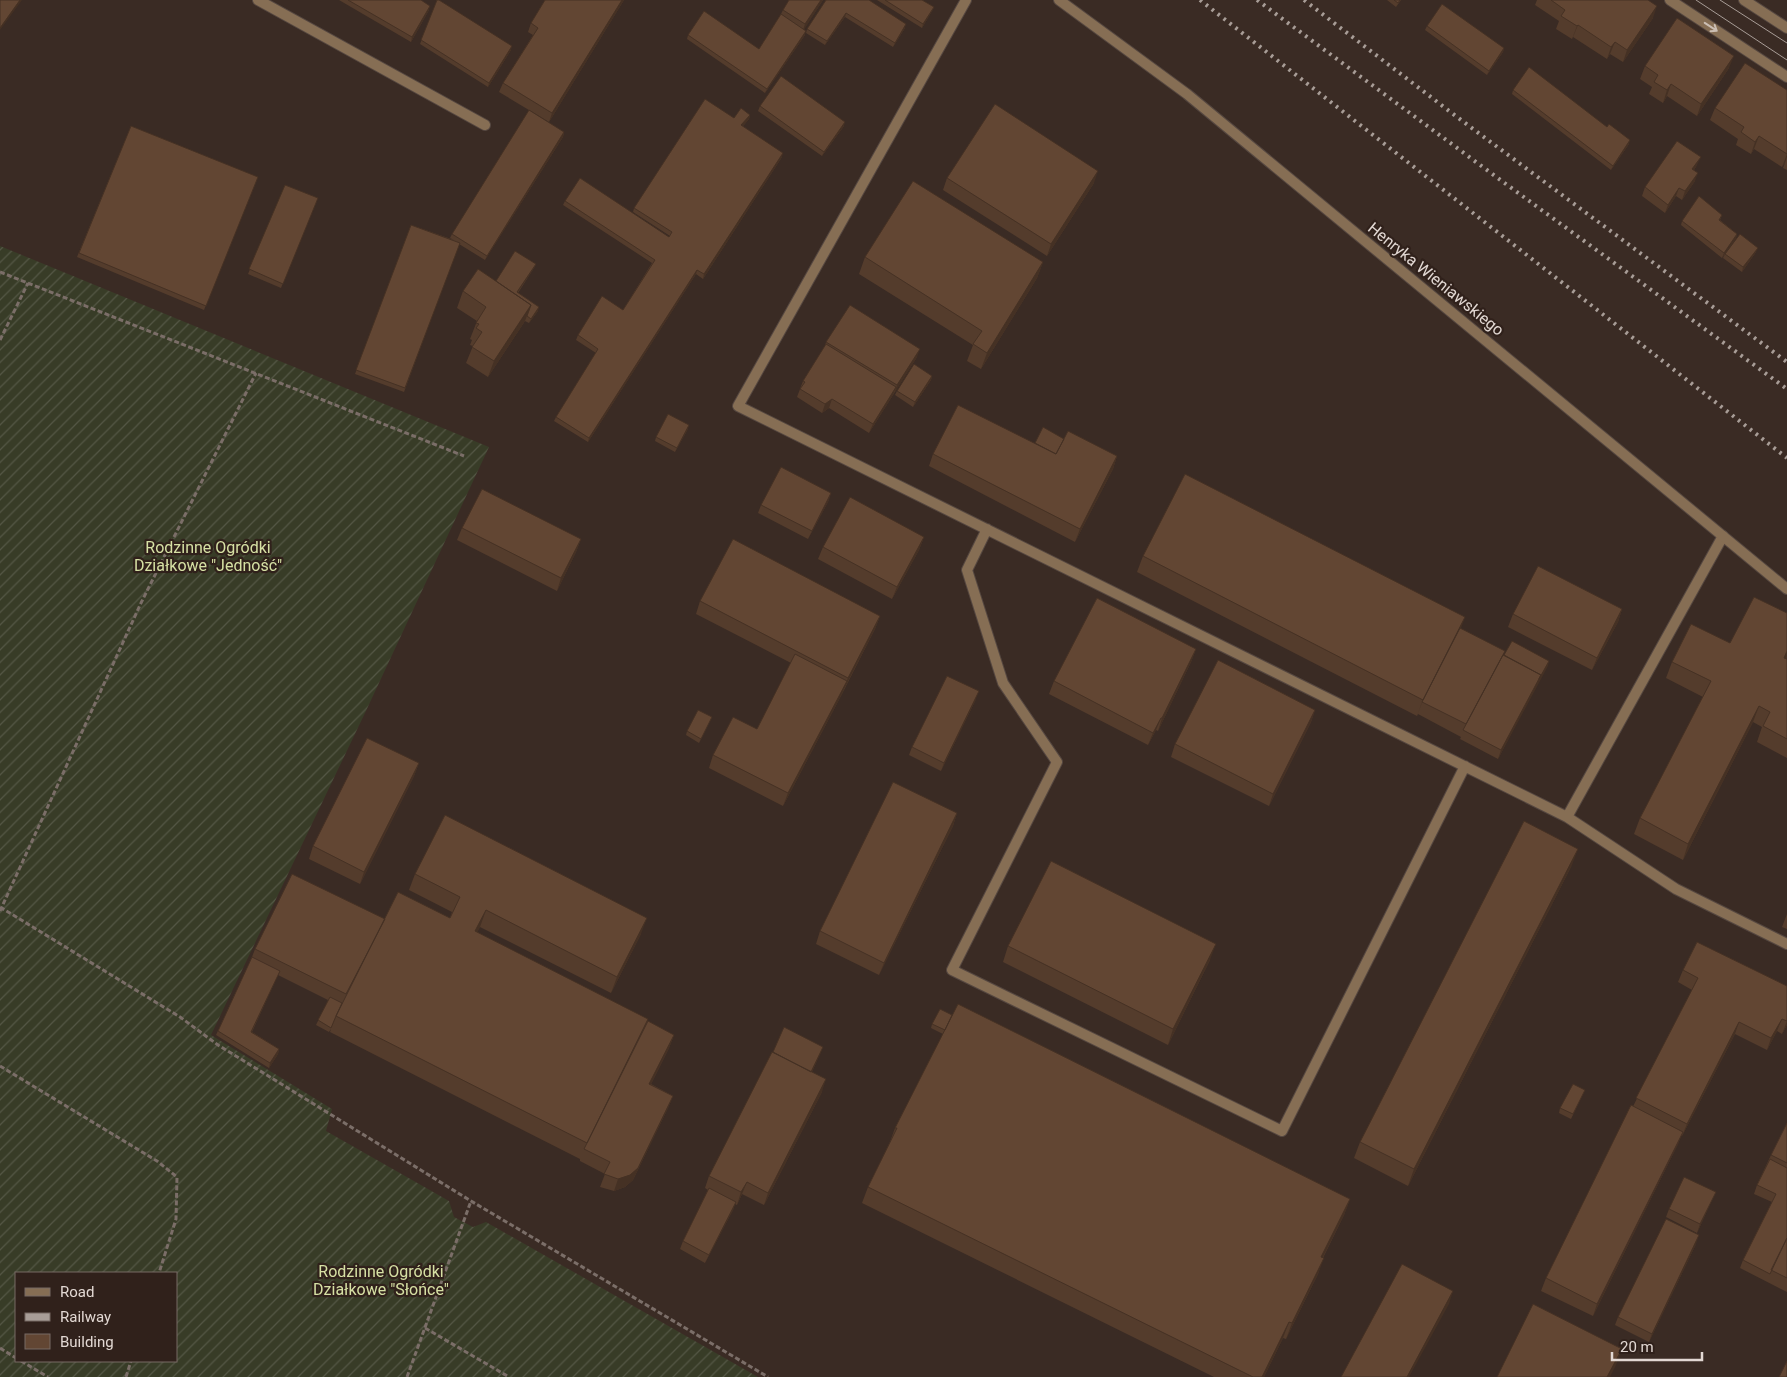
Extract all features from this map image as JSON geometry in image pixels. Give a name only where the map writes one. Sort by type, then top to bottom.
[{"type":"street","points":[[258,0],[485,125]]},
{"type":"street","points":[[966,0],[738,406],[1567,817],[1676,889],[1787,944]]},
{"type":"street","name":"Henryka Wieniawskiego","points":[[1060,0],[1187,94],[1787,589]]},
{"type":"street","points":[[1670,0],[1787,77]]},
{"type":"street","points":[[1744,0],[1787,28]]},
{"type":"street","points":[[987,529],[967,570],[1003,683],[1056,762],[952,970],[1282,1130],[1465,766]]},
{"type":"street","points":[[1567,817],[1723,536]]},
{"type":"path","points":[[0,272],[464,456]]},
{"type":"path","points":[[0,340],[28,283]]},
{"type":"path","points":[[256,373],[142,603],[1,909],[180,1017],[218,1045],[471,1201],[768,1377]]},
{"type":"path","points":[[0,1066],[157,1161],[177,1177],[176,1219],[159,1272]]},
{"type":"path","points":[[407,1377],[471,1201]]},
{"type":"path","points":[[425,1328],[508,1377]]},
{"type":"path","points":[[0,1348],[15,1357]]},
{"type":"path","points":[[23,1362],[48,1377]]},
{"type":"path","points":[[126,1377],[131,1362]]},
{"type":"green space","name":"Rodzinne Ogródki Działkowe \"Jedność\"","points":[[0,246],[489,447],[365,713],[211,1035],[332,1109],[326,1131],[449,1201],[454,1217],[473,1227],[486,1222],[758,1377],[0,1377]]},
{"type":"building","points":[[0,0],[20,0],[0,28]]},
{"type":"building","points":[[348,0],[421,0],[430,6],[412,37]]},
{"type":"building","points":[[437,0],[512,46],[489,83],[421,40]]},
{"type":"building","points":[[545,0],[622,0],[552,113],[503,83],[538,28],[531,23]]},
{"type":"building","points":[[789,0],[821,0],[805,24],[783,10]]},
{"type":"building","points":[[826,0],[869,0],[906,24],[895,43],[846,13],[827,41],[807,29]]},
{"type":"building","points":[[885,0],[922,0],[934,7],[923,24]]},
{"type":"building","points":[[1551,0],[1648,0],[1657,6],[1627,50],[1615,42],[1611,47],[1561,16],[1565,10]]},
{"type":"building","points":[[1442,4],[1504,48],[1489,71],[1427,26]]},
{"type":"building","points":[[704,11],[759,49],[781,14],[806,31],[767,89],[688,35]]},
{"type":"building","points":[[1677,18],[1734,56],[1701,104],[1671,84],[1667,90],[1654,82],[1658,75],[1645,66]]},
{"type":"building","points":[[1745,63],[1787,90],[1787,154],[1759,136],[1755,142],[1741,132],[1744,127],[1715,108]]},
{"type":"building","points":[[1529,67],[1607,127],[1609,124],[1630,140],[1613,166],[1513,90]]},
{"type":"building","points":[[781,76],[845,122],[824,152],[760,106]]},
{"type":"building","points":[[705,99],[734,118],[741,108],[750,115],[741,125],[783,153],[704,274],[697,270],[589,438],[556,417],[598,349],[578,335],[602,296],[623,310],[655,260],[565,201],[580,178],[669,237],[672,232],[634,208]]},
{"type":"building","points":[[995,104],[1098,171],[1051,244],[947,178]]},
{"type":"building","points":[[529,110],[564,132],[487,256],[452,234]]},
{"type":"building","points":[[131,126],[258,177],[206,306],[79,253]]},
{"type":"building","points":[[1677,141],[1701,157],[1692,169],[1698,173],[1685,191],[1679,188],[1668,205],[1645,187]]},
{"type":"building","points":[[913,181],[1043,262],[987,353],[973,344],[982,331],[865,257]]},
{"type":"building","points":[[285,185],[318,198],[283,284],[249,269]]},
{"type":"building","points":[[1699,196],[1722,215],[1719,220],[1737,234],[1724,253],[1682,221]]},
{"type":"building","points":[[411,225],[460,243],[405,388],[356,370]]},
{"type":"building","points":[[1740,234],[1758,248],[1743,267],[1725,254]]},
{"type":"building","points":[[515,251],[536,264],[517,292],[539,307],[531,319],[527,316],[531,305],[496,281]]},
{"type":"building","points":[[478,269],[531,305],[494,361],[472,347],[482,332],[476,328],[479,324],[476,323],[486,307],[463,291]]},
{"type":"building","points":[[850,305],[920,349],[897,385],[826,342]]},
{"type":"building","points":[[826,344],[896,387],[873,424],[832,399],[825,404],[800,389]]},
{"type":"building","points":[[914,364],[932,376],[915,402],[897,391]]},
{"type":"building","points":[[958,405],[1056,454],[1068,431],[1117,456],[1080,529],[933,454]]},
{"type":"building","points":[[668,414],[689,425],[677,448],[656,437]]},
{"type":"building","points":[[1043,427],[1064,439],[1056,454],[1035,443]]},
{"type":"building","points":[[781,467],[831,493],[812,531],[761,505]]},
{"type":"building","points":[[1185,474],[1465,617],[1423,700],[1143,556]]},
{"type":"building","points":[[482,489],[581,539],[561,578],[462,528]]},
{"type":"building","points":[[850,497],[924,537],[897,587],[823,547]]},
{"type":"building","points":[[733,539],[880,616],[848,678],[700,601]]},
{"type":"building","points":[[1538,566],[1622,609],[1597,658],[1513,614]]},
{"type":"building","points":[[1754,597],[1787,613],[1787,651],[1784,658],[1787,659],[1787,739],[1763,726],[1770,712],[1759,706],[1688,844],[1640,818],[1711,681],[1672,662],[1691,624],[1730,643]]},
{"type":"building","points":[[1097,598],[1196,649],[1153,733],[1054,681]]},
{"type":"building","points":[[1460,628],[1505,651],[1466,724],[1422,702]]},
{"type":"building","points":[[1512,641],[1549,661],[1539,679],[1541,675],[1504,655]]},
{"type":"building","points":[[795,654],[847,681],[788,793],[713,755],[733,717],[757,729]]},
{"type":"building","points":[[1503,655],[1541,675],[1501,750],[1463,730]]},
{"type":"building","points":[[1218,660],[1315,710],[1273,794],[1175,744]]},
{"type":"building","points":[[947,676],[979,691],[944,763],[912,747]]},
{"type":"building","points":[[698,710],[712,717],[701,739],[687,731]]},
{"type":"building","points":[[367,738],[419,763],[364,872],[313,846]]},
{"type":"building","points":[[893,782],[957,813],[884,963],[820,931]]},
{"type":"building","points":[[445,815],[647,918],[617,977],[486,910],[475,931],[648,1019],[587,1143],[336,1016],[398,892],[450,918],[460,897],[415,874]]},
{"type":"building","points":[[1524,821],[1578,849],[1414,1169],[1360,1142]]},
{"type":"building","points":[[1051,861],[1216,944],[1173,1029],[1008,946]]},
{"type":"building","points":[[292,874],[385,919],[346,994],[255,949]]},
{"type":"building","points":[[1697,942],[1787,986],[1787,1021],[1782,1019],[1771,1038],[1739,1022],[1687,1124],[1636,1098],[1698,978],[1683,970]]},
{"type":"building","points":[[252,957],[280,971],[251,1032],[279,1049],[270,1063],[218,1031]]},
{"type":"building","points":[[330,997],[342,1003],[331,1028],[318,1020]]},
{"type":"building","points":[[958,1004],[1350,1199],[1321,1257],[1324,1258],[1292,1323],[1289,1322],[1262,1377],[1253,1377],[868,1187],[897,1128],[895,1128]]},
{"type":"building","points":[[940,1009],[952,1015],[945,1030],[932,1024]]},
{"type":"building","points":[[648,1021],[674,1035],[649,1084],[673,1096],[638,1168],[630,1175],[618,1179],[604,1174],[610,1162],[584,1149]]},
{"type":"building","points":[[784,1027],[823,1047],[811,1072],[773,1052]]},
{"type":"building","points":[[772,1052],[826,1079],[768,1193],[747,1182],[741,1192],[709,1176]]},
{"type":"building","points":[[1573,1084],[1585,1090],[1573,1114],[1560,1108]]},
{"type":"building","points":[[1631,1105],[1683,1132],[1597,1304],[1546,1278]]},
{"type":"building","points":[[1787,1123],[1787,1163],[1771,1155]]},
{"type":"building","points":[[1770,1159],[1787,1168],[1787,1238],[1770,1274],[1743,1260],[1776,1194],[1757,1185]]},
{"type":"building","points":[[1684,1177],[1716,1192],[1700,1224],[1669,1209]]},
{"type":"building","points":[[709,1188],[736,1202],[709,1255],[683,1241]]},
{"type":"building","points":[[1666,1219],[1699,1235],[1652,1334],[1618,1317]]},
{"type":"building","points":[[1787,1238],[1787,1278],[1771,1270]]},
{"type":"building","points":[[1402,1264],[1453,1291],[1407,1377],[1341,1377]]},
{"type":"building","points":[[1533,1304],[1622,1349],[1607,1377],[1497,1377]]},
{"type":"building","points":[[1787,1361],[1787,1377],[1779,1377]]},
{"type":"tram line","points":[[1696,0],[1787,60]]},
{"type":"tram line","points":[[1720,0],[1787,43]]},
{"type":"railway","points":[[1200,0],[1787,458]]},
{"type":"railway","points":[[1257,0],[1787,389]]},
{"type":"railway","points":[[1304,0],[1457,117],[1787,362]]},
{"type":"park label","name":"Rodzinne Ogródki Działkowe \"Słońce\"","points":[[381,1280]]}]
